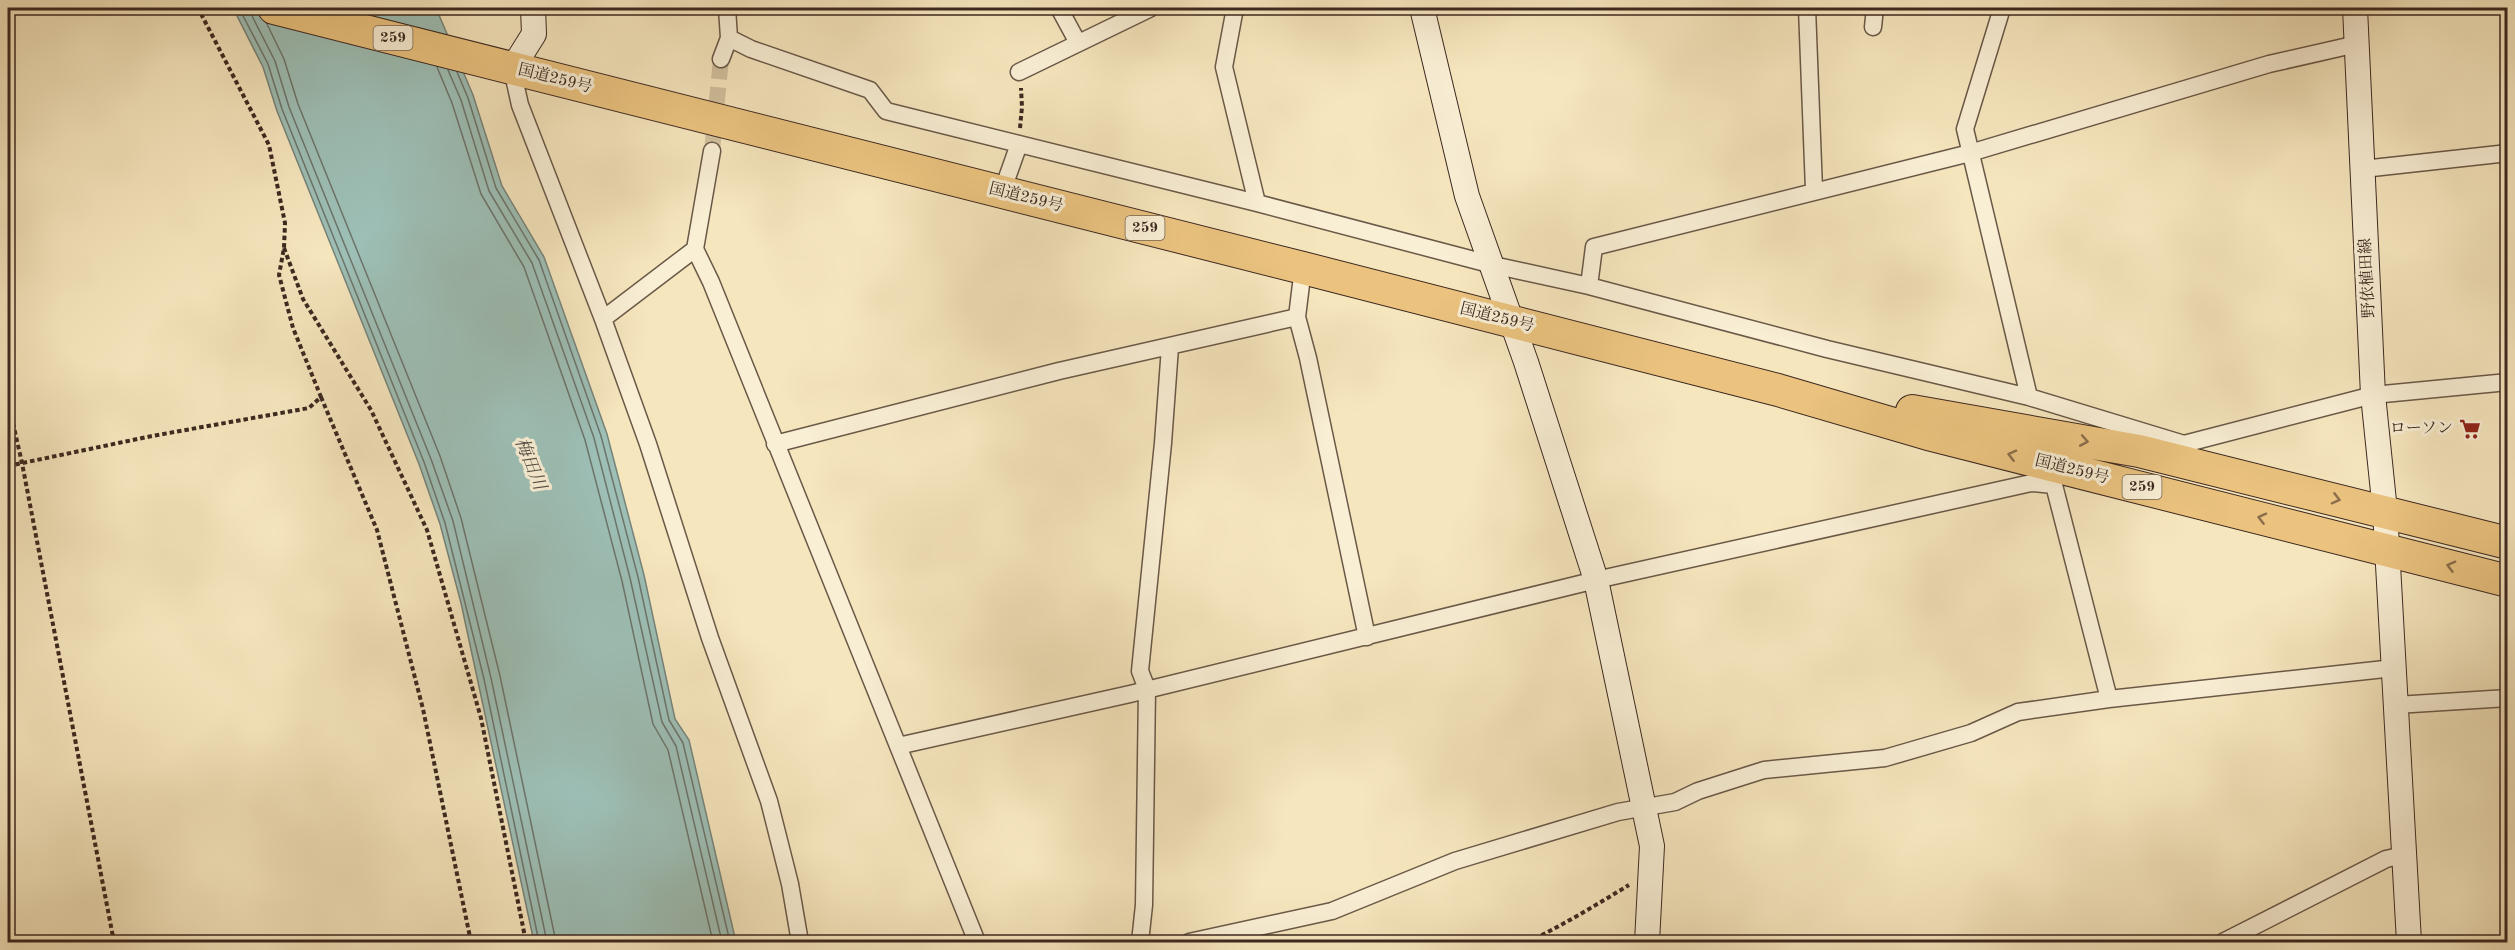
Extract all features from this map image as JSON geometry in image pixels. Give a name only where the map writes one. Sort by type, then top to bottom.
[{"type":"highway","name":"国道259号","points":[[274,8],[1303,268],[1778,390],[1928,434],[2508,581]]},
{"type":"highway","name":"国道259号","points":[[1778,390],[1943,416],[2139,451],[2508,543]]},
{"type":"street","points":[[533,8],[534,34],[512,69],[520,105],[603,319],[648,444],[710,638],[769,801],[790,884],[800,942]]},
{"type":"street","points":[[722,59],[729,38],[727,8]]},
{"type":"street","points":[[1059,8],[1078,43]]},
{"type":"street","points":[[1019,72],[1151,8]]},
{"type":"street","points":[[1235,8],[1224,67],[1257,203]]},
{"type":"street","points":[[1422,8],[1467,196],[1513,322],[1596,580],[1652,846],[1647,942]]},
{"type":"street","points":[[1807,8],[1814,190]]},
{"type":"street","points":[[1873,27],[1875,8]]},
{"type":"street","points":[[2002,8],[1965,129],[2028,397]]},
{"type":"street","name":"野依植田線","points":[[2355,8],[2373,395],[2385,511],[2409,942]]},
{"type":"street","points":[[729,38],[751,49],[870,90],[886,111],[1257,203],[1493,265],[1590,286],[1827,349],[2028,397],[2184,444],[2373,395],[2508,382]]},
{"type":"street","points":[[1590,286],[1594,247],[1814,190],[1970,153],[2268,64],[2357,44]]},
{"type":"street","points":[[1002,192],[1019,144]]},
{"type":"street","points":[[712,151],[695,249],[711,282],[977,942]]},
{"type":"street","points":[[2362,169],[2508,153]]},
{"type":"street","points":[[603,319],[695,249]]},
{"type":"street","points":[[1303,268],[1297,317],[1353,564],[1367,637]]},
{"type":"street","points":[[775,444],[1059,371],[1297,317]]},
{"type":"street","points":[[1140,942],[1144,905],[1148,689],[1140,671],[1163,443],[1170,346]]},
{"type":"street","points":[[898,746],[1367,637],[1596,580],[2031,483],[2054,485],[2109,699]]},
{"type":"street","points":[[1189,942],[1332,911],[1455,861],[1587,820],[1675,802],[1698,791],[1764,770],[1885,758],[1971,733],[2018,712],[2109,699],[2394,668]]},
{"type":"street","points":[[2396,705],[2508,698]]},
{"type":"street","points":[[2223,942],[2386,859],[2404,855]]},
{"type":"path","points":[[198,8],[268,145],[285,223],[284,248],[279,275],[293,328],[377,530],[423,709],[471,942]]},
{"type":"path","points":[[1019,72],[1022,107],[1019,144]]},
{"type":"path","points":[[284,248],[303,299],[371,410],[427,530],[481,718],[526,942]]},
{"type":"path","points":[[8,466],[309,408],[321,397]]},
{"type":"path","points":[[8,400],[114,942]]},
{"type":"path","points":[[1528,942],[1582,914],[1650,873]]},
{"type":"water","name":"梅田川","points":[[233,8],[436,8],[473,95],[502,186],[544,257],[607,434],[644,575],[675,719],[689,740],[736,942],[534,942],[461,603],[440,524],[419,464],[277,111],[263,67]]},
{"type":"tunnel","points":[[712,151],[721,59]]},
{"type":"place","name":"ローソン","points":[[2470,429]]}]
